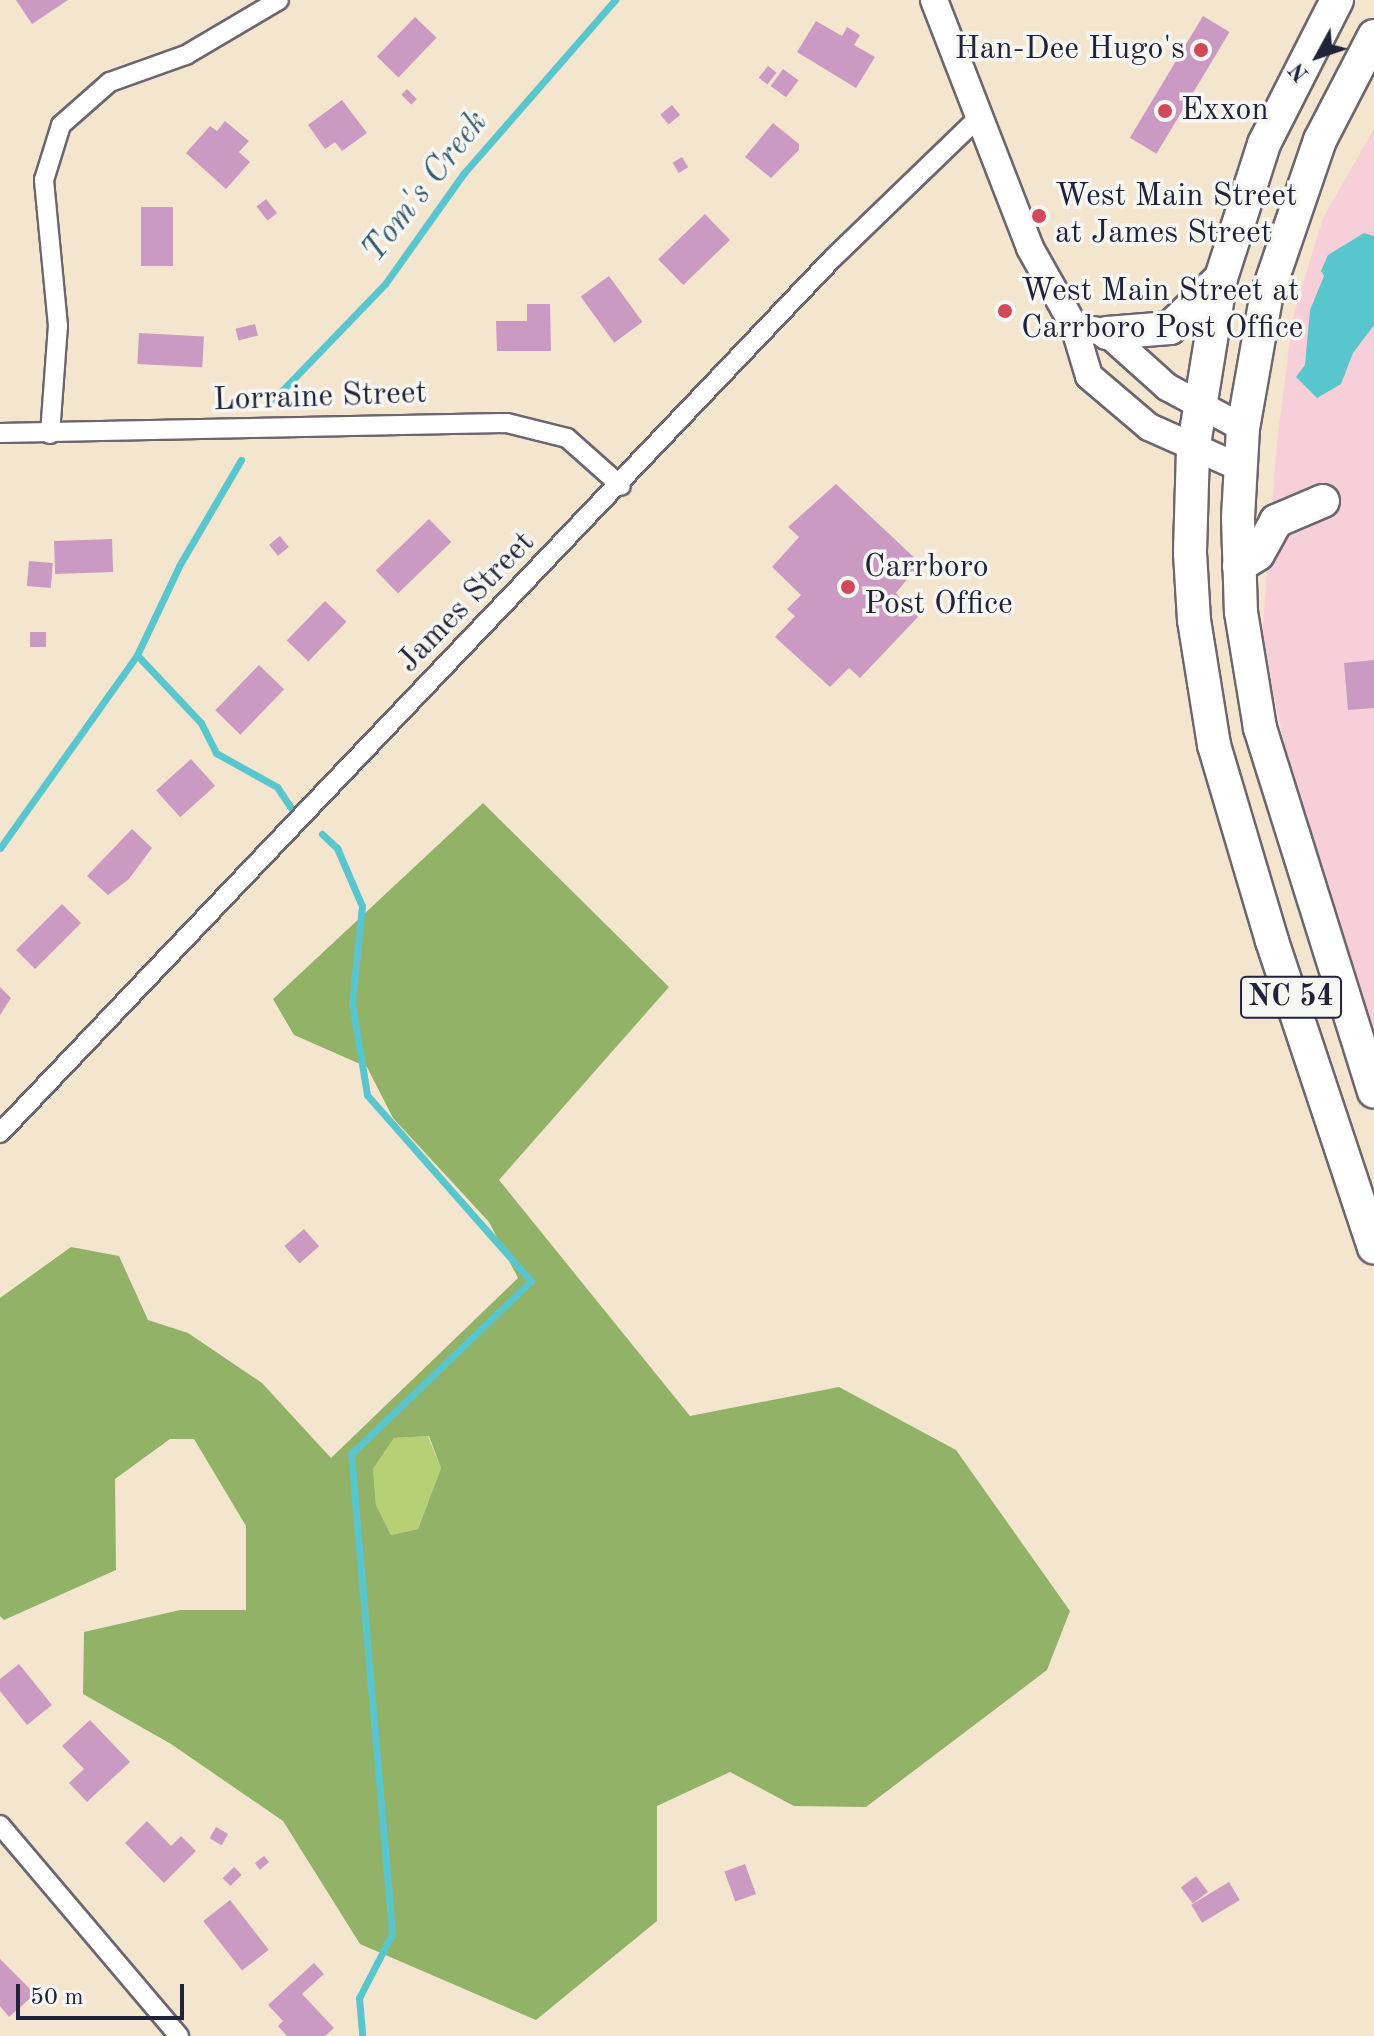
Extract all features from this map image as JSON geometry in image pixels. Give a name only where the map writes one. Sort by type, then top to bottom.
[{"type":"highway","name":"NC 54","points":[[1337,0],[1264,144],[1221,278],[1193,450],[1194,620],[1214,745],[1272,941],[1374,1247]]},
{"type":"highway","name":"NC 54","points":[[1374,36],[1320,140],[1292,211],[1266,298],[1239,467],[1239,566],[1249,667],[1269,766],[1374,1092]]},
{"type":"highway","points":[[1107,333],[1170,328],[1221,278]]},
{"type":"highway","points":[[1239,566],[1258,554],[1276,521],[1323,501]]},
{"type":"main road","points":[[934,0],[1044,280],[1074,326],[1089,376],[1149,427],[1193,450],[1239,467]]},
{"type":"main road","points":[[1074,326],[1107,333],[1167,387],[1243,428]]},
{"type":"street","points":[[50,434],[58,326],[44,180],[61,125],[110,82],[186,55],[279,0]]},
{"type":"street","name":"James Street","points":[[0,1133],[621,486],[833,258],[979,117]]},
{"type":"street","name":"Lorraine Street","points":[[0,433],[507,423],[567,438],[621,486]]},
{"type":"street","points":[[0,1825],[179,2036]]},
{"type":"shaded area","points":[[1374,129],[1374,1029],[1286,752],[1262,639],[1277,442],[1293,317],[1323,218]]},
{"type":"green space","points":[[483,803],[669,987],[499,1180],[690,1416],[839,1387],[956,1450],[1070,1611],[1047,1670],[866,1807],[794,1806],[730,1772],[657,1806],[657,1921],[536,2020],[360,1944],[283,1821],[171,1744],[83,1694],[84,1632],[180,1610],[246,1610],[246,1526],[194,1439],[170,1439],[115,1479],[116,1570],[4,1620],[0,1616],[0,1298],[71,1247],[119,1256],[148,1320],[188,1333],[262,1383],[331,1458],[518,1278],[489,1222],[393,1118],[367,1067],[294,1035],[273,999]],"holes":[[[429,1436],[441,1468],[418,1529],[391,1535],[376,1505],[373,1469],[394,1438]]]},
{"type":"green space","points":[[428,1436],[441,1468],[418,1529],[391,1535],[376,1505],[373,1469],[394,1438]]},
{"type":"water","points":[[1364,233],[1374,236],[1374,325],[1353,353],[1341,384],[1317,398],[1296,377],[1305,365],[1310,310],[1324,276],[1321,271],[1328,255]]},
{"type":"building","points":[[16,0],[68,0],[32,24]]},
{"type":"building","points":[[1203,16],[1230,32],[1156,154],[1130,138]]},
{"type":"building","points":[[415,17],[437,38],[398,77],[377,57]]},
{"type":"building","points":[[816,21],[842,36],[847,27],[860,35],[854,45],[875,57],[856,88],[797,52]]},
{"type":"building","points":[[768,66],[777,73],[767,85],[759,78]]},
{"type":"building","points":[[783,69],[798,80],[786,97],[771,86]]},
{"type":"building","points":[[407,89],[417,99],[411,105],[401,95]]},
{"type":"building","points":[[342,100],[367,133],[342,151],[335,142],[325,149],[308,125]]},
{"type":"building","points":[[672,105],[680,115],[669,125],[660,114]]},
{"type":"building","points":[[225,121],[249,141],[239,152],[250,162],[226,189],[186,153],[210,126],[217,131]]},
{"type":"building","points":[[773,123],[799,144],[799,150],[771,178],[745,157]]},
{"type":"building","points":[[682,157],[688,167],[679,173],[673,163]]},
{"type":"building","points":[[266,199],[277,213],[268,221],[257,206]]},
{"type":"building","points":[[141,207],[173,207],[173,266],[141,266]]},
{"type":"building","points":[[705,214],[730,240],[683,285],[658,259]]},
{"type":"building","points":[[609,276],[643,322],[614,343],[581,297]]},
{"type":"building","points":[[527,304],[550,304],[551,351],[497,351],[496,321],[527,321]]},
{"type":"building","points":[[255,324],[258,336],[238,340],[236,329]]},
{"type":"building","points":[[139,333],[204,336],[202,367],[137,364]]},
{"type":"building","name":"Carrboro Post Office","points":[[836,484],[920,563],[896,593],[918,617],[860,678],[849,668],[830,687],[775,637],[795,616],[787,609],[801,595],[772,567],[799,537],[788,527]]},
{"type":"building","points":[[429,519],[451,542],[398,593],[376,570]]},
{"type":"building","points":[[280,536],[289,547],[278,556],[269,545]]},
{"type":"building","points":[[112,539],[113,572],[55,574],[54,541]]},
{"type":"building","points":[[29,561],[53,563],[51,588],[27,586]]},
{"type":"building","points":[[325,601],[347,622],[308,661],[287,641]]},
{"type":"building","points":[[30,632],[46,632],[46,647],[30,647]]},
{"type":"building","points":[[1374,660],[1374,708],[1348,710],[1344,663]]},
{"type":"building","points":[[259,665],[284,689],[240,735],[215,710]]},
{"type":"building","points":[[191,759],[215,786],[180,817],[156,790]]},
{"type":"building","points":[[132,829],[152,848],[129,879],[108,895],[87,876]]},
{"type":"building","points":[[62,904],[81,923],[35,969],[16,950]]},
{"type":"building","points":[[0,987],[11,998],[0,1015]]},
{"type":"building","points":[[304,1229],[319,1246],[299,1263],[284,1246]]},
{"type":"building","points":[[19,1664],[52,1705],[27,1725],[0,1691],[0,1679]]},
{"type":"building","points":[[90,1720],[130,1762],[87,1802],[69,1783],[84,1769],[62,1746]]},
{"type":"building","points":[[147,1821],[171,1846],[181,1836],[196,1851],[164,1883],[125,1843]]},
{"type":"building","points":[[216,1827],[228,1834],[222,1845],[210,1838]]},
{"type":"building","points":[[264,1856],[269,1862],[260,1870],[255,1863]]},
{"type":"building","points":[[745,1864],[756,1894],[735,1902],[724,1872]]},
{"type":"building","points":[[234,1867],[242,1875],[230,1886],[223,1878]]},
{"type":"building","points":[[1196,1876],[1208,1892],[1193,1903],[1181,1887]]},
{"type":"building","points":[[1229,1882],[1240,1900],[1202,1923],[1191,1905]]},
{"type":"building","points":[[230,1900],[269,1950],[242,1971],[203,1921]]},
{"type":"building","points":[[0,1959],[35,1994],[9,2017],[0,2006]]},
{"type":"building","points":[[314,1963],[324,1974],[302,1994],[334,2028],[325,2036],[287,2036],[278,2026],[283,2021],[268,2005]]},
{"type":"waterway","name":"Tom's Creek","points":[[273,400],[385,284],[464,173],[615,0]]},
{"type":"waterway","name":"Tom's Creek","points":[[0,848],[137,655],[179,566],[241,460]]},
{"type":"waterway","points":[[137,655],[201,723],[216,753],[277,787],[291,808]]},
{"type":"waterway","points":[[322,834],[337,848],[362,906],[352,1003],[367,1095],[531,1281],[351,1454],[392,1934],[359,1998],[362,2036]]},
{"type":"place","name":"Han-Dee Hugo's","points":[[1201,50]]},
{"type":"place","name":"Exxon","points":[[1165,111]]},
{"type":"place","name":"West Main Street at James Street","points":[[1039,216]]},
{"type":"place","name":"West Main Street at Carrboro Post Office","points":[[1005,311]]},
{"type":"place","name":"Carrboro Post Office","points":[[848,587]]}]
